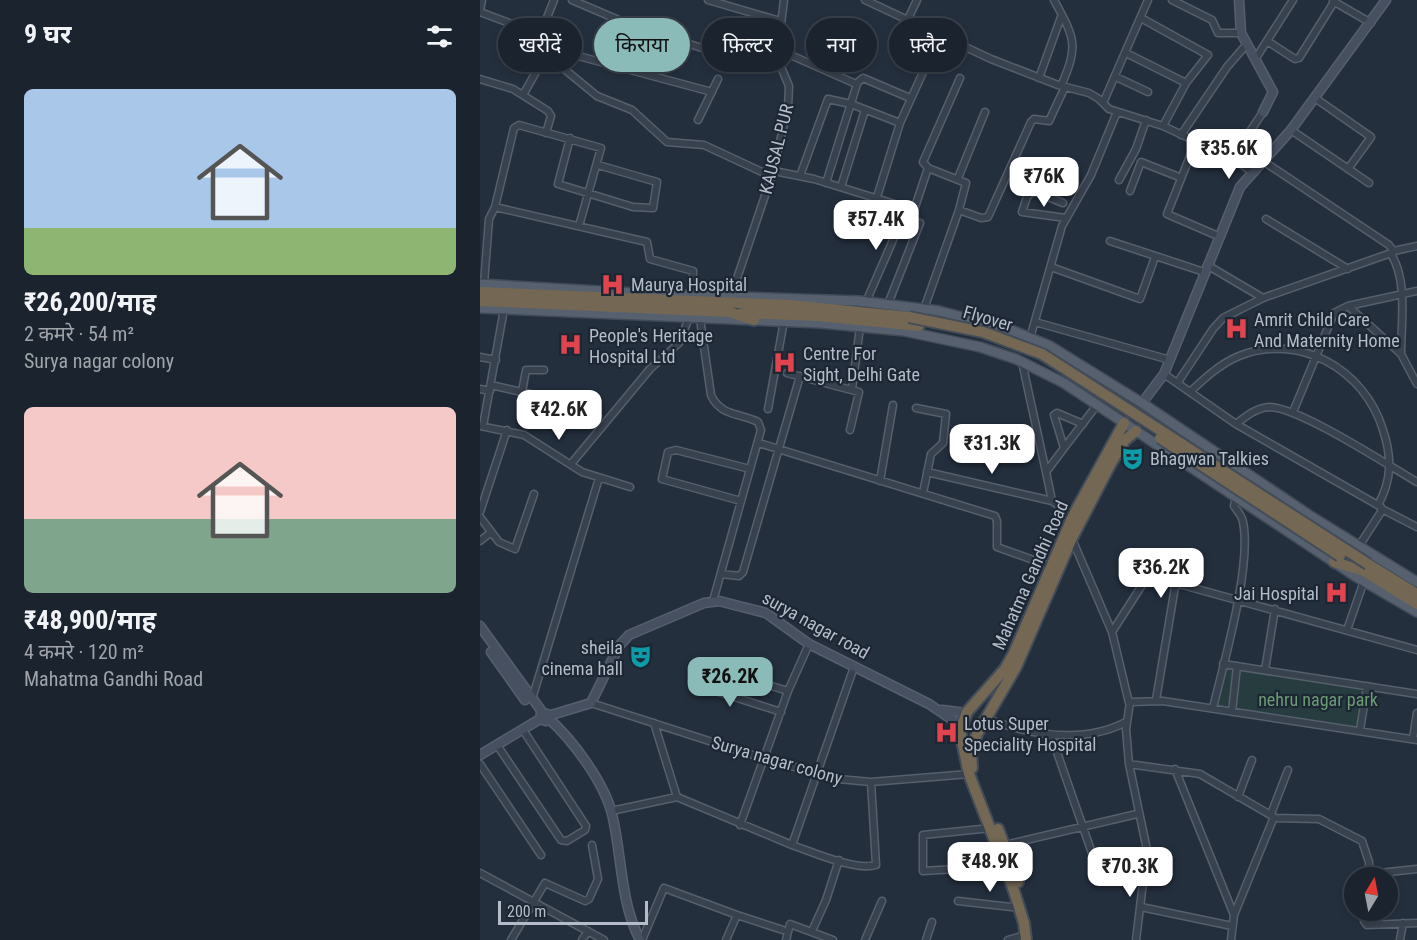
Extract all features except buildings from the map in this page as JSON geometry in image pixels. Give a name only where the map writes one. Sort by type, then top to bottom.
[{"type":"highway","name":"Flyover","points":[[481,287],[789,305],[909,317],[1000,337],[1058,363],[1365,572]]},
{"type":"highway","name":"Flyover","points":[[480,301],[818,316],[919,326],[989,341],[1055,369],[1337,559],[1417,594]]},
{"type":"highway","points":[[729,312],[754,320]]},
{"type":"highway","name":"Mahatma Gandhi Road","points":[[960,728],[966,713],[1005,669],[1014,653],[1073,516],[1124,423]]},
{"type":"highway","name":"Mahatma Gandhi Road","points":[[1028,938],[1026,909],[1005,845],[972,768],[971,752],[977,734],[1016,667],[1072,538],[1111,463],[1125,440],[1136,430]]},
{"type":"highway","points":[[1365,572],[1417,604]]},
{"type":"highway","points":[[981,698],[994,707]]},
{"type":"highway","points":[[960,728],[967,735],[977,734]]},
{"type":"highway","points":[[960,728],[969,774],[1020,908],[1028,938]]},
{"type":"main road","points":[[481,287],[866,302],[939,311],[1011,330],[1050,346],[1142,403],[1417,582]]},
{"type":"main road","points":[[480,308],[784,321],[904,331],[980,346],[1022,362],[1064,383],[1246,504],[1337,559]]},
{"type":"main road","points":[[1106,411],[1121,390]]},
{"type":"main road","points":[[1151,440],[1165,419]]},
{"type":"main road","points":[[1365,572],[1417,612]]},
{"type":"street","points":[[482,0],[480,11],[498,18]]},
{"type":"street","points":[[547,18],[554,0]]},
{"type":"street","points":[[572,0],[634,27],[702,48]]},
{"type":"street","points":[[708,0],[770,18]]},
{"type":"street","name":"KAUSAL PUR","points":[[781,18],[784,0]]},
{"type":"street","points":[[865,0],[901,18]]},
{"type":"street","points":[[878,7],[883,0]]},
{"type":"street","points":[[908,18],[917,0]]},
{"type":"street","points":[[959,210],[981,218],[988,217],[1032,120],[1050,121],[1074,53],[1071,36],[1054,0]]},
{"type":"street","points":[[1103,103],[1149,0]]},
{"type":"street","points":[[1172,0],[1212,20],[1218,33],[1241,33]]},
{"type":"street","points":[[1232,158],[1274,92],[1241,33],[1239,0]]},
{"type":"street","points":[[1256,58],[1293,0]]},
{"type":"street","points":[[1142,403],[1164,374],[1218,236],[1240,187],[1251,171],[1291,130],[1386,0]]},
{"type":"street","points":[[1267,41],[1298,59],[1332,1],[1371,23]]},
{"type":"street","points":[[1039,78],[1061,16]]},
{"type":"street","points":[[1141,18],[1208,54],[1208,57],[1186,83],[1164,126]]},
{"type":"street","points":[[1181,135],[1227,67],[1246,45]]},
{"type":"street","points":[[967,48],[1063,87],[1089,93],[1117,112],[1164,126],[1232,158],[1251,171]]},
{"type":"street","points":[[1126,53],[1186,83]]},
{"type":"street","points":[[582,56],[631,72],[712,92]]},
{"type":"street","points":[[794,57],[857,84]]},
{"type":"street","points":[[523,95],[536,72]]},
{"type":"street","points":[[568,72],[597,96],[632,110],[665,141],[704,145],[762,172],[801,176],[915,209],[928,168]]},
{"type":"street","name":"KAUSAL PUR","points":[[731,296],[773,172],[790,95],[783,72]]},
{"type":"street","points":[[877,197],[900,123],[922,72]]},
{"type":"street","points":[[1116,77],[1148,92]]},
{"type":"street","points":[[826,183],[857,84],[863,78],[910,98]]},
{"type":"street","points":[[924,309],[959,210],[966,183],[928,168],[923,162],[960,78]]},
{"type":"street","points":[[480,79],[504,85],[550,113],[546,133]]},
{"type":"street","points":[[698,120],[717,79]]},
{"type":"street","points":[[1315,98],[1371,137],[1348,169]]},
{"type":"street","points":[[801,176],[827,100],[833,99],[900,123]]},
{"type":"street","points":[[841,187],[866,110]]},
{"type":"street","points":[[958,178],[985,112]]},
{"type":"street","points":[[1030,338],[1066,218],[1091,175],[1117,112]]},
{"type":"street","points":[[1119,180],[1136,149],[1146,120]]},
{"type":"street","points":[[481,287],[489,219],[495,207],[515,126],[600,147],[598,165],[579,226]]},
{"type":"street","points":[[1291,130],[1369,183]]},
{"type":"street","points":[[570,138],[558,183],[641,209],[653,206],[657,182],[598,165]]},
{"type":"street","points":[[1196,141],[1179,177],[1167,215],[1218,236]]},
{"type":"street","points":[[1263,161],[1389,245],[1398,273],[1401,354]]},
{"type":"street","points":[[1130,191],[1141,162],[1179,177]]},
{"type":"street","points":[[1012,164],[1048,178],[1050,181],[1046,196]]},
{"type":"street","points":[[1063,203],[1033,191],[1027,197],[1022,212],[1066,218]]},
{"type":"street","points":[[495,207],[647,242],[651,259],[693,271],[692,295]]},
{"type":"street","points":[[866,302],[907,208]]},
{"type":"street","points":[[1266,219],[1348,269]]},
{"type":"street","points":[[888,304],[920,222]]},
{"type":"street","points":[[1110,241],[1155,256],[1205,268],[1263,298]]},
{"type":"street","points":[[1178,382],[1218,322],[1263,298],[1417,246]]},
{"type":"street","points":[[1051,267],[1140,299],[1155,256]]},
{"type":"street","points":[[1293,412],[1329,318],[1337,310],[1400,293],[1417,291]]},
{"type":"street","points":[[1348,306],[1401,354],[1417,384]]},
{"type":"street","points":[[504,309],[491,388],[481,426],[507,430],[536,440],[571,464],[599,478],[630,487]]},
{"type":"street","points":[[571,464],[650,369],[679,344],[689,318]]},
{"type":"street","points":[[480,753],[543,717],[591,703],[620,646],[629,635],[712,601],[761,430],[758,422],[725,412],[713,400],[700,319]]},
{"type":"street","points":[[768,409],[784,321]]},
{"type":"street","points":[[1035,322],[1170,360]]},
{"type":"street","points":[[852,389],[860,327]]},
{"type":"street","points":[[1191,391],[1211,372],[1249,353],[1287,350],[1316,355],[1342,371],[1370,398],[1383,428],[1390,466],[1388,482],[1380,507],[1359,546]]},
{"type":"street","points":[[480,357],[496,360]]},
{"type":"street","points":[[1022,362],[1052,501]]},
{"type":"street","points":[[522,392],[526,370],[544,370]]},
{"type":"street","points":[[787,373],[852,389],[859,394],[850,430]]},
{"type":"street","points":[[1164,374],[1236,424],[1417,527]]},
{"type":"street","points":[[721,574],[743,574],[800,376]]},
{"type":"street","points":[[480,389],[522,392],[552,399]]},
{"type":"street","points":[[880,481],[893,405]]},
{"type":"street","points":[[1046,472],[1097,405]]},
{"type":"street","points":[[1236,424],[1249,414],[1266,407],[1293,412],[1417,482]]},
{"type":"street","points":[[916,408],[946,414],[943,443],[930,454],[923,494]]},
{"type":"street","points":[[1064,448],[1054,414],[1083,424]]},
{"type":"street","points":[[480,512],[507,430]]},
{"type":"street","points":[[759,443],[995,516],[997,547],[1050,566]]},
{"type":"street","points":[[741,501],[663,480],[665,464],[669,452],[676,450],[750,469]]},
{"type":"street","points":[[927,472],[1052,501],[1073,516]]},
{"type":"street","points":[[532,700],[599,478]]},
{"type":"street","points":[[480,517],[502,545],[511,549],[517,548],[534,494]]},
{"type":"street","points":[[1213,708],[1238,598],[1244,542],[1241,516],[1234,506],[1236,497]]},
{"type":"street","points":[[1241,516],[1246,504]]},
{"type":"street","points":[[480,541],[490,532]]},
{"type":"street","points":[[1072,538],[1112,632],[1129,703],[1126,723],[1129,764],[1137,814],[1147,850],[1136,940]]},
{"type":"street","points":[[1112,632],[1153,568]]},
{"type":"street","points":[[1347,630],[1365,572]]},
{"type":"street","points":[[1156,700],[1177,585],[1187,584],[1417,650]]},
{"type":"street","name":"surya nagar road","points":[[712,601],[759,610],[809,644],[941,710],[960,728]]},
{"type":"street","points":[[1265,670],[1275,609]]},
{"type":"street","points":[[480,626],[543,717]]},
{"type":"street","points":[[480,635],[511,681],[543,717],[562,733],[592,771],[611,811],[629,911],[641,940]]},
{"type":"street","points":[[740,825],[788,691],[809,644]]},
{"type":"street","points":[[1223,664],[1417,694]]},
{"type":"street","points":[[1232,712],[1236,666]]},
{"type":"street","points":[[792,845],[815,773],[854,667]]},
{"type":"street","points":[[781,712],[694,684],[692,681],[725,672],[788,691]]},
{"type":"street","points":[[1360,730],[1367,686]]},
{"type":"street","points":[[1129,703],[1139,699],[1156,700],[1415,739],[1417,713]]},
{"type":"street","name":"Surya nagar colony","points":[[591,703],[815,773],[871,782],[969,774]]},
{"type":"street","points":[[941,710],[966,713]]},
{"type":"street","points":[[480,753],[543,717]]},
{"type":"street","points":[[987,719],[1050,735],[1101,733],[1126,723]]},
{"type":"street","points":[[654,723],[676,796]]},
{"type":"street","points":[[497,745],[561,840],[567,841],[585,830],[586,826],[523,730]]},
{"type":"street","points":[[1050,735],[1094,859]]},
{"type":"street","points":[[1238,797],[1252,760]]},
{"type":"street","points":[[480,764],[541,855]]},
{"type":"street","points":[[1129,764],[1175,769],[1203,775],[1273,816],[1319,819],[1362,841],[1368,867]]},
{"type":"street","points":[[1175,769],[1234,915]]},
{"type":"street","points":[[1231,940],[1234,915],[1273,816],[1288,770]]},
{"type":"street","points":[[611,811],[676,796],[740,825],[792,845],[839,860],[868,866],[877,863],[871,782]]},
{"type":"street","points":[[1005,845],[1137,814]]},
{"type":"street","points":[[991,828],[922,835],[923,871],[1004,866]]},
{"type":"street","points":[[511,940],[547,882],[588,900],[598,879],[592,845]]},
{"type":"street","points":[[812,932],[826,900],[839,860]]},
{"type":"street","points":[[1398,872],[1417,869]]},
{"type":"street","points":[[480,873],[604,940]]},
{"type":"street","points":[[641,940],[664,888],[783,930]]},
{"type":"street","points":[[865,940],[882,901]]},
{"type":"street","points":[[958,901],[1020,908]]},
{"type":"street","points":[[1141,907],[1232,926]]},
{"type":"street","points":[[726,940],[737,915]]},
{"type":"street","points":[[1364,921],[1367,925],[1417,923]]},
{"type":"street","points":[[926,940],[932,922]]},
{"type":"street","points":[[1400,940],[1403,923]]},
{"type":"street","points":[[786,940],[790,924],[833,940]]},
{"type":"street","points":[[582,940],[588,931]]},
{"type":"street","points":[[1008,940],[1028,938]]},
{"type":"green space","name":"nehru nagar park","points":[[1226,665],[1365,684],[1357,727],[1217,707]]},
{"type":"place","name":"Maurya Hospital","points":[[613,284]]},
{"type":"place","name":"Amrit Child Care And Maternity Home","points":[[1236,329]]},
{"type":"place","name":"People's Heritage Hospital Ltd","points":[[571,345]]},
{"type":"place","name":"Centre For Sight, Delhi Gate","points":[[785,363]]},
{"type":"place","name":"Bhagwan Talkies","points":[[1132,458]]},
{"type":"place","name":"Jai Hospital","points":[[1337,593]]},
{"type":"place","name":"sheila cinema hall","points":[[641,657]]},
{"type":"place","name":"Lotus Super Speciality Hospital","points":[[946,733]]}]
